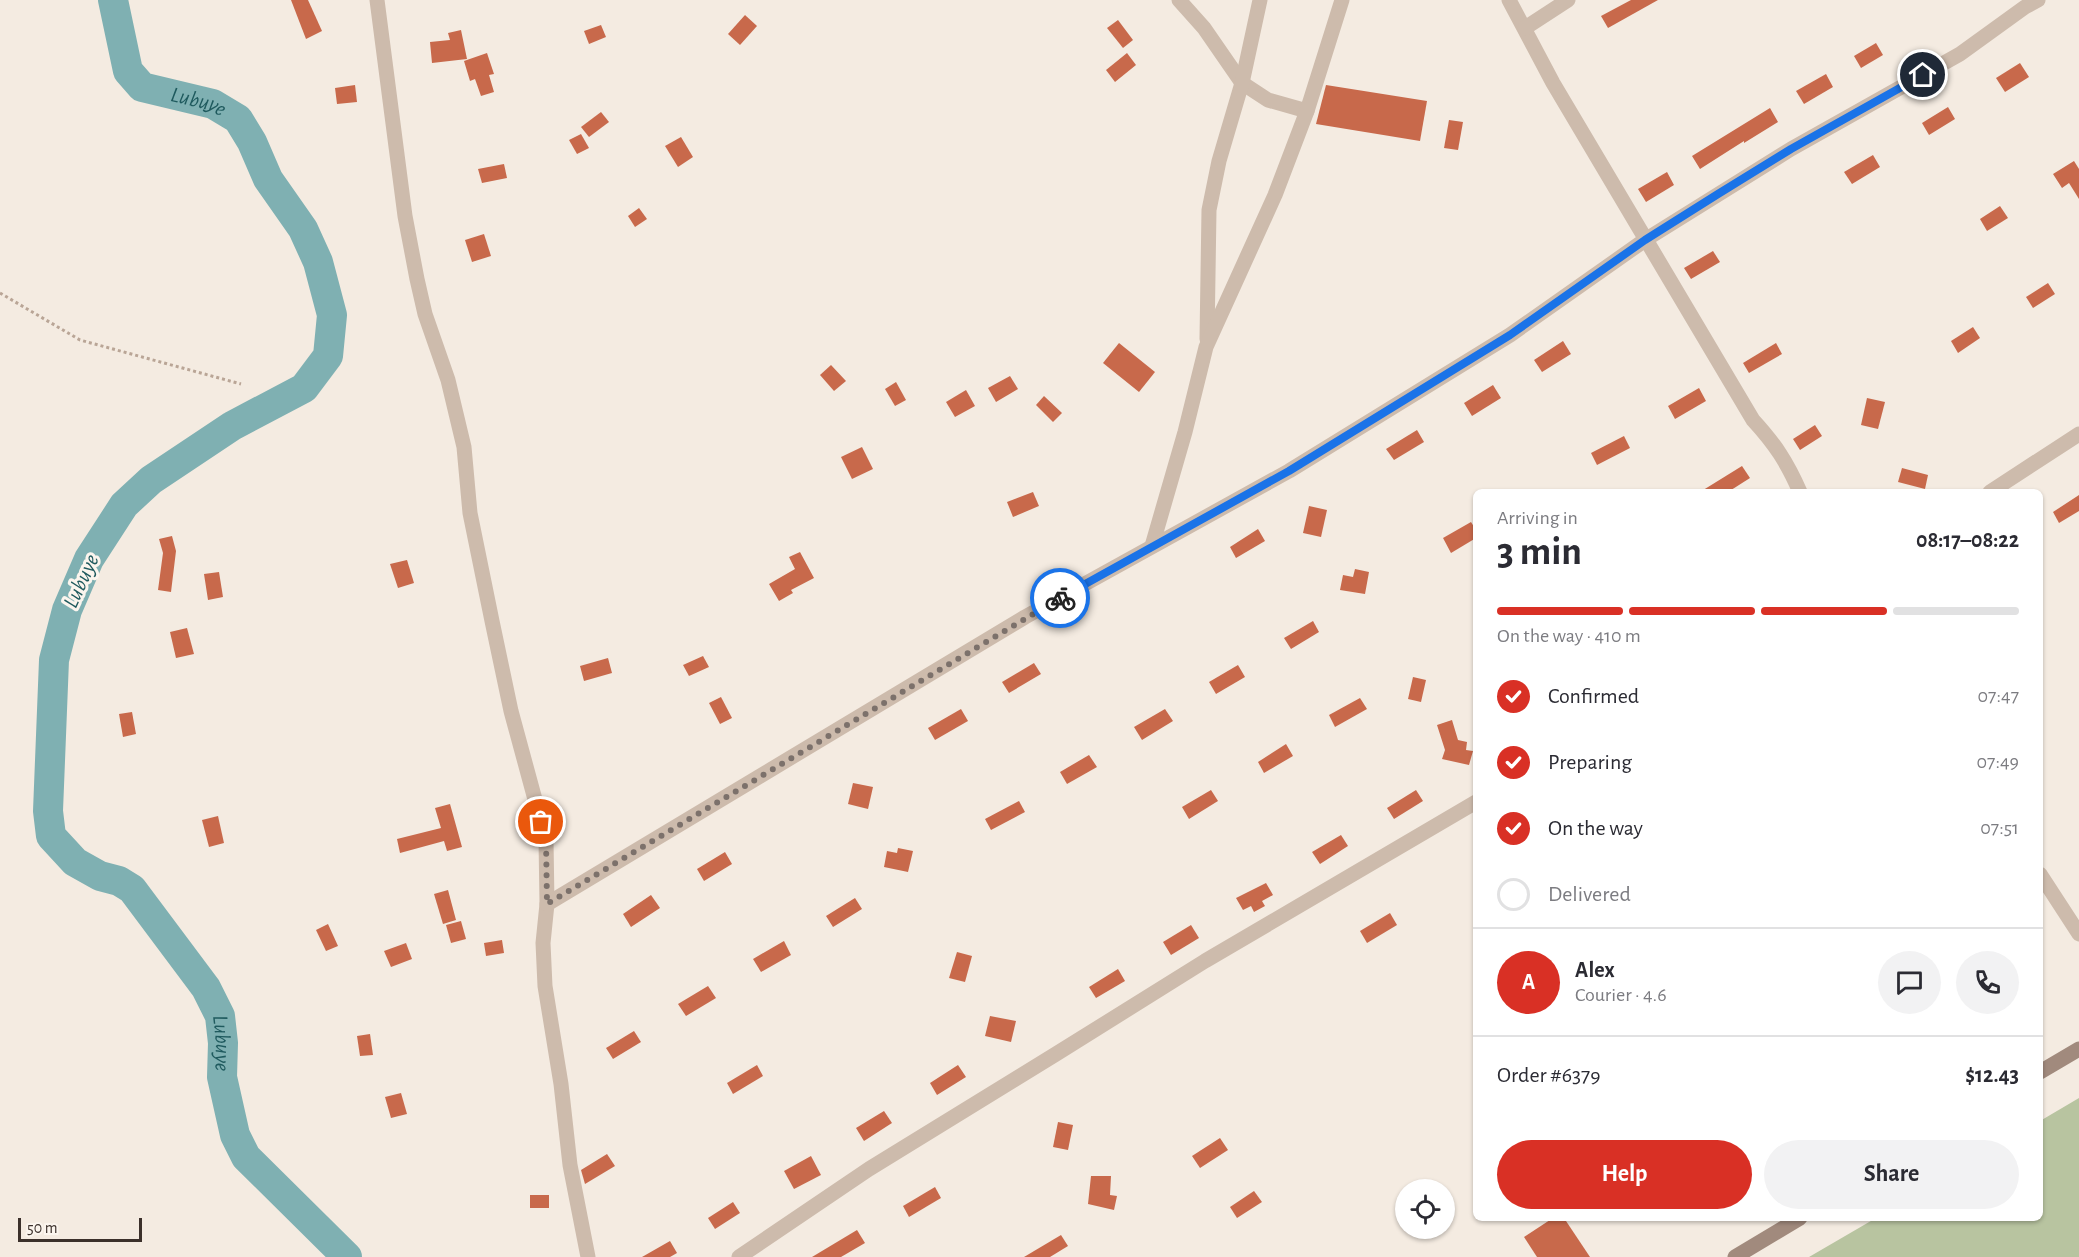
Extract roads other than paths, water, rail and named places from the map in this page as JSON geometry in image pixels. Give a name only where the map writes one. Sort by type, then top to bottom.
[{"type":"street","points":[[377,0],[405,216],[425,314],[448,380],[464,447],[470,513],[494,632],[511,711],[546,840],[547,904],[543,943],[545,986],[561,1084],[570,1165],[588,1257]]},
{"type":"street","points":[[1179,0],[1204,28],[1242,83],[1268,100],[1306,111]]},
{"type":"street","points":[[1206,347],[1209,210],[1219,161],[1242,83],[1260,0]]},
{"type":"street","points":[[1152,546],[1185,432],[1206,347],[1275,195],[1306,111],[1342,0]]},
{"type":"street","points":[[1509,0],[1526,28],[1553,83],[1645,240],[1753,420],[1775,444],[1799,489]]},
{"type":"street","points":[[1526,28],[1568,0]]},
{"type":"street","points":[[547,904],[1025,617],[1289,471],[1510,335],[1645,240],[1791,149],[1960,54],[2038,0]]},
{"type":"street","points":[[1995,489],[2079,434]]},
{"type":"street","points":[[739,1257],[869,1169],[1175,980],[1473,804]]},
{"type":"street","points":[[2043,879],[2079,934]]},
{"type":"street","points":[[2043,1070],[2079,1049]]},
{"type":"street","points":[[1735,1257],[1795,1221]]},
{"type":"waterway","name":"Lubuye","points":[[113,0],[128,71],[142,87],[213,104],[238,119],[252,142],[268,179],[303,229],[318,262],[332,315],[328,356],[304,388],[232,426],[151,480],[124,505],[89,559],[67,610],[54,660],[48,811],[51,836],[75,862],[100,876],[119,881],[132,889],[206,988],[220,1016],[223,1043],[222,1077],[235,1135],[246,1157],[347,1257]]}]
